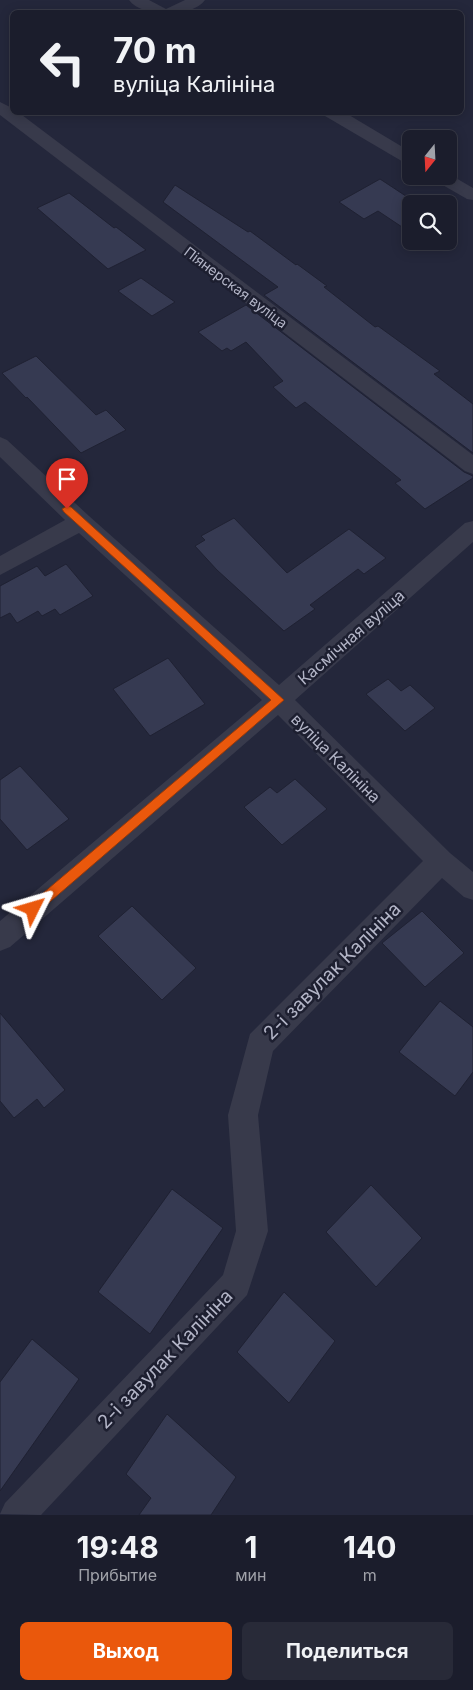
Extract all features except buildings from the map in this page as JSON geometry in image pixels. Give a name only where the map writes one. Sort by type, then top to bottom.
[{"type":"street","points":[[137,0],[156,10]]},
{"type":"street","points":[[176,10],[197,0]]},
{"type":"street","name":"Піянерская вуліца","points":[[0,107],[10,115]]},
{"type":"street","name":"Піянерская вуліца","points":[[11,115],[473,466]]},
{"type":"street","points":[[336,115],[402,154]]},
{"type":"street","points":[[456,185],[473,195]]},
{"type":"street","name":"вуліца Калініна","points":[[0,445],[81,522],[278,700],[441,861],[473,888]]},
{"type":"street","points":[[0,566],[81,522]]},
{"type":"street","name":"Касмічная вуліца","points":[[0,938],[278,700],[473,529]]},
{"type":"street","name":"2-і завулак Калініна","points":[[17,1515],[236,1284],[252,1231],[243,1114],[260,1044],[441,861]]},
{"type":"route","points":[[33,909],[278,700],[67,509]]}]
